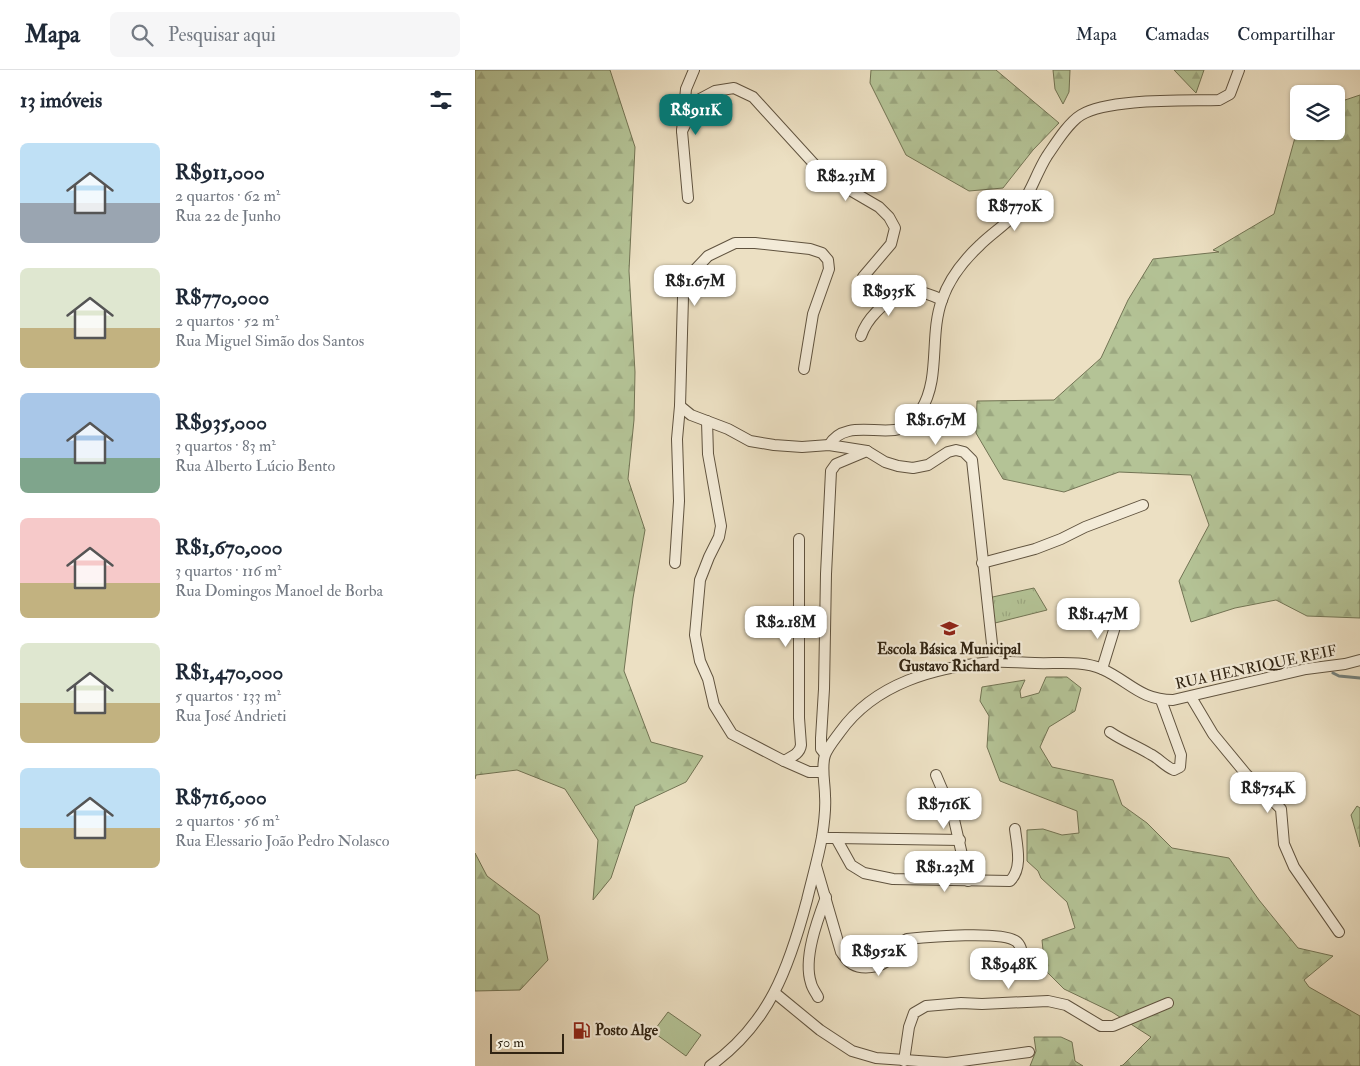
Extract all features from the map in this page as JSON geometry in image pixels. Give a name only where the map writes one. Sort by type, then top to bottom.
[{"type":"street","points":[[688,198],[683,131],[686,89],[695,70]]},
{"type":"street","points":[[829,445],[834,436],[842,432],[895,430],[912,423],[929,395],[942,300],[961,265],[980,244],[1013,216],[1023,204],[1046,158],[1063,133],[1080,116],[1099,107],[1134,103],[1219,100],[1230,94],[1239,70]]},
{"type":"street","points":[[683,131],[700,99],[715,90],[734,88],[753,97],[815,165],[843,186],[879,207],[889,217],[895,228],[891,244],[863,277],[863,286],[867,292],[877,293],[905,289],[925,292],[942,300]]},
{"type":"street","points":[[675,562],[679,501],[677,439],[680,406],[683,297],[690,275],[708,256],[735,243],[755,243],[810,249],[822,253],[828,260],[829,269],[813,314],[804,369]]},
{"type":"street","points":[[861,336],[865,326],[879,309],[905,289]]},
{"type":"street","points":[[680,406],[691,415],[750,441],[802,447],[829,445],[867,451],[885,462],[898,466],[913,468],[929,465],[948,452],[956,450],[964,452],[972,460],[994,662]]},
{"type":"street","points":[[707,421],[708,454],[721,526],[719,537],[700,580],[695,635],[700,661],[708,679],[715,705],[732,734],[809,772],[823,772]]},
{"type":"street","points":[[825,754],[821,749],[821,738],[831,472],[836,464],[867,451]]},
{"type":"street","points":[[982,562],[1035,549],[1085,527],[1143,505]]},
{"type":"street","points":[[784,761],[797,754],[801,749],[799,718],[799,539]]},
{"type":"street","points":[[1102,669],[1118,618]]},
{"type":"street","name":"RUA HENRIQUE REIF","points":[[710,1066],[730,1052],[766,1008],[775,992],[793,949],[822,838],[825,799],[823,772],[825,754],[849,720],[887,690],[909,679],[927,674],[994,662],[1087,665],[1102,669],[1142,694],[1161,700],[1173,700],[1290,672],[1360,660]]},
{"type":"street","points":[[1191,697],[1213,734],[1246,774],[1281,809],[1284,844],[1294,867],[1339,932]]},
{"type":"street","points":[[1110,732],[1125,742],[1153,755],[1167,767],[1174,770],[1180,767],[1181,756],[1161,700]]},
{"type":"street","points":[[936,775],[953,816],[968,881]]},
{"type":"street","points":[[836,838],[851,865],[863,873],[893,879],[1010,881],[1015,876],[1019,858],[1015,829]]},
{"type":"street","points":[[822,838],[960,840]]},
{"type":"street","points":[[816,866],[841,952],[851,963],[860,967],[872,967],[887,961],[900,942],[907,939],[959,935],[1008,937],[1017,941],[1022,949],[1022,960]]},
{"type":"street","points":[[818,997],[811,983],[809,967],[815,928],[826,897]]},
{"type":"street","points":[[775,992],[821,1030],[851,1051],[876,1058],[947,1063],[1029,1052]]},
{"type":"street","points":[[904,1061],[909,1027],[914,1013],[926,1006],[961,1003],[1048,1001],[1066,1005],[1101,1026],[1113,1026],[1168,1002]]},
{"type":"green space","points":[[475,70],[610,70],[635,147],[629,271],[635,372],[634,420],[628,479],[645,530],[633,598],[624,671],[651,742],[703,756],[686,782],[635,806],[611,878],[593,900],[598,840],[565,789],[517,770],[476,775],[475,779]]},
{"type":"green space","points":[[871,70],[996,70],[1059,123],[1033,150],[1003,188],[969,191],[906,155],[870,83]]},
{"type":"green space","points":[[1053,70],[1070,70],[1069,92],[1063,104],[1055,89]]},
{"type":"green space","points":[[1174,70],[1204,70],[1196,93]]},
{"type":"green space","points":[[1360,95],[1360,618],[1307,616],[1276,600],[1235,608],[1191,622],[1179,581],[1209,525],[1191,475],[1119,472],[1064,492],[1003,479],[976,433],[977,401],[1054,400],[1101,358],[1128,300],[1153,259],[1219,252],[1213,250],[1274,214],[1294,140],[1345,140],[1345,100]]},
{"type":"green space","points":[[1034,588],[1047,610],[991,624],[988,598]]},
{"type":"green space","points":[[1046,677],[1067,677],[1081,688],[1075,711],[1049,727],[1040,747],[1052,767],[1113,780],[1122,805],[1147,823],[1172,848],[1229,858],[1259,900],[1298,948],[1333,956],[1304,980],[1309,987],[1360,1016],[1360,1066],[1120,1066],[1151,1037],[1112,1012],[1064,989],[1045,970],[1042,940],[1075,928],[1067,902],[1041,878],[1038,871],[1027,861],[1027,830],[1043,829],[1062,835],[1079,833],[1077,811],[1000,781],[987,747],[989,716],[980,701],[982,687],[1025,680],[1020,691],[1021,698],[1039,693]]},
{"type":"green space","points":[[1357,806],[1360,808],[1360,847],[1351,815]]},
{"type":"green space","points":[[475,853],[487,876],[539,915],[548,960],[520,990],[475,991]]},
{"type":"green space","points":[[668,1012],[701,1035],[686,1056],[653,1032]]},
{"type":"green space","points":[[1034,1037],[1061,1037],[1072,1042],[1075,1061],[1083,1066],[1030,1066],[1036,1051]]},
{"type":"waterway","points":[[1333,673],[1339,676],[1360,678]]},
{"type":"place","name":"Escola Básica Municipal Gustavo Richard","points":[[949,628]]},
{"type":"place","name":"Posto Alge","points":[[581,1030]]}]
